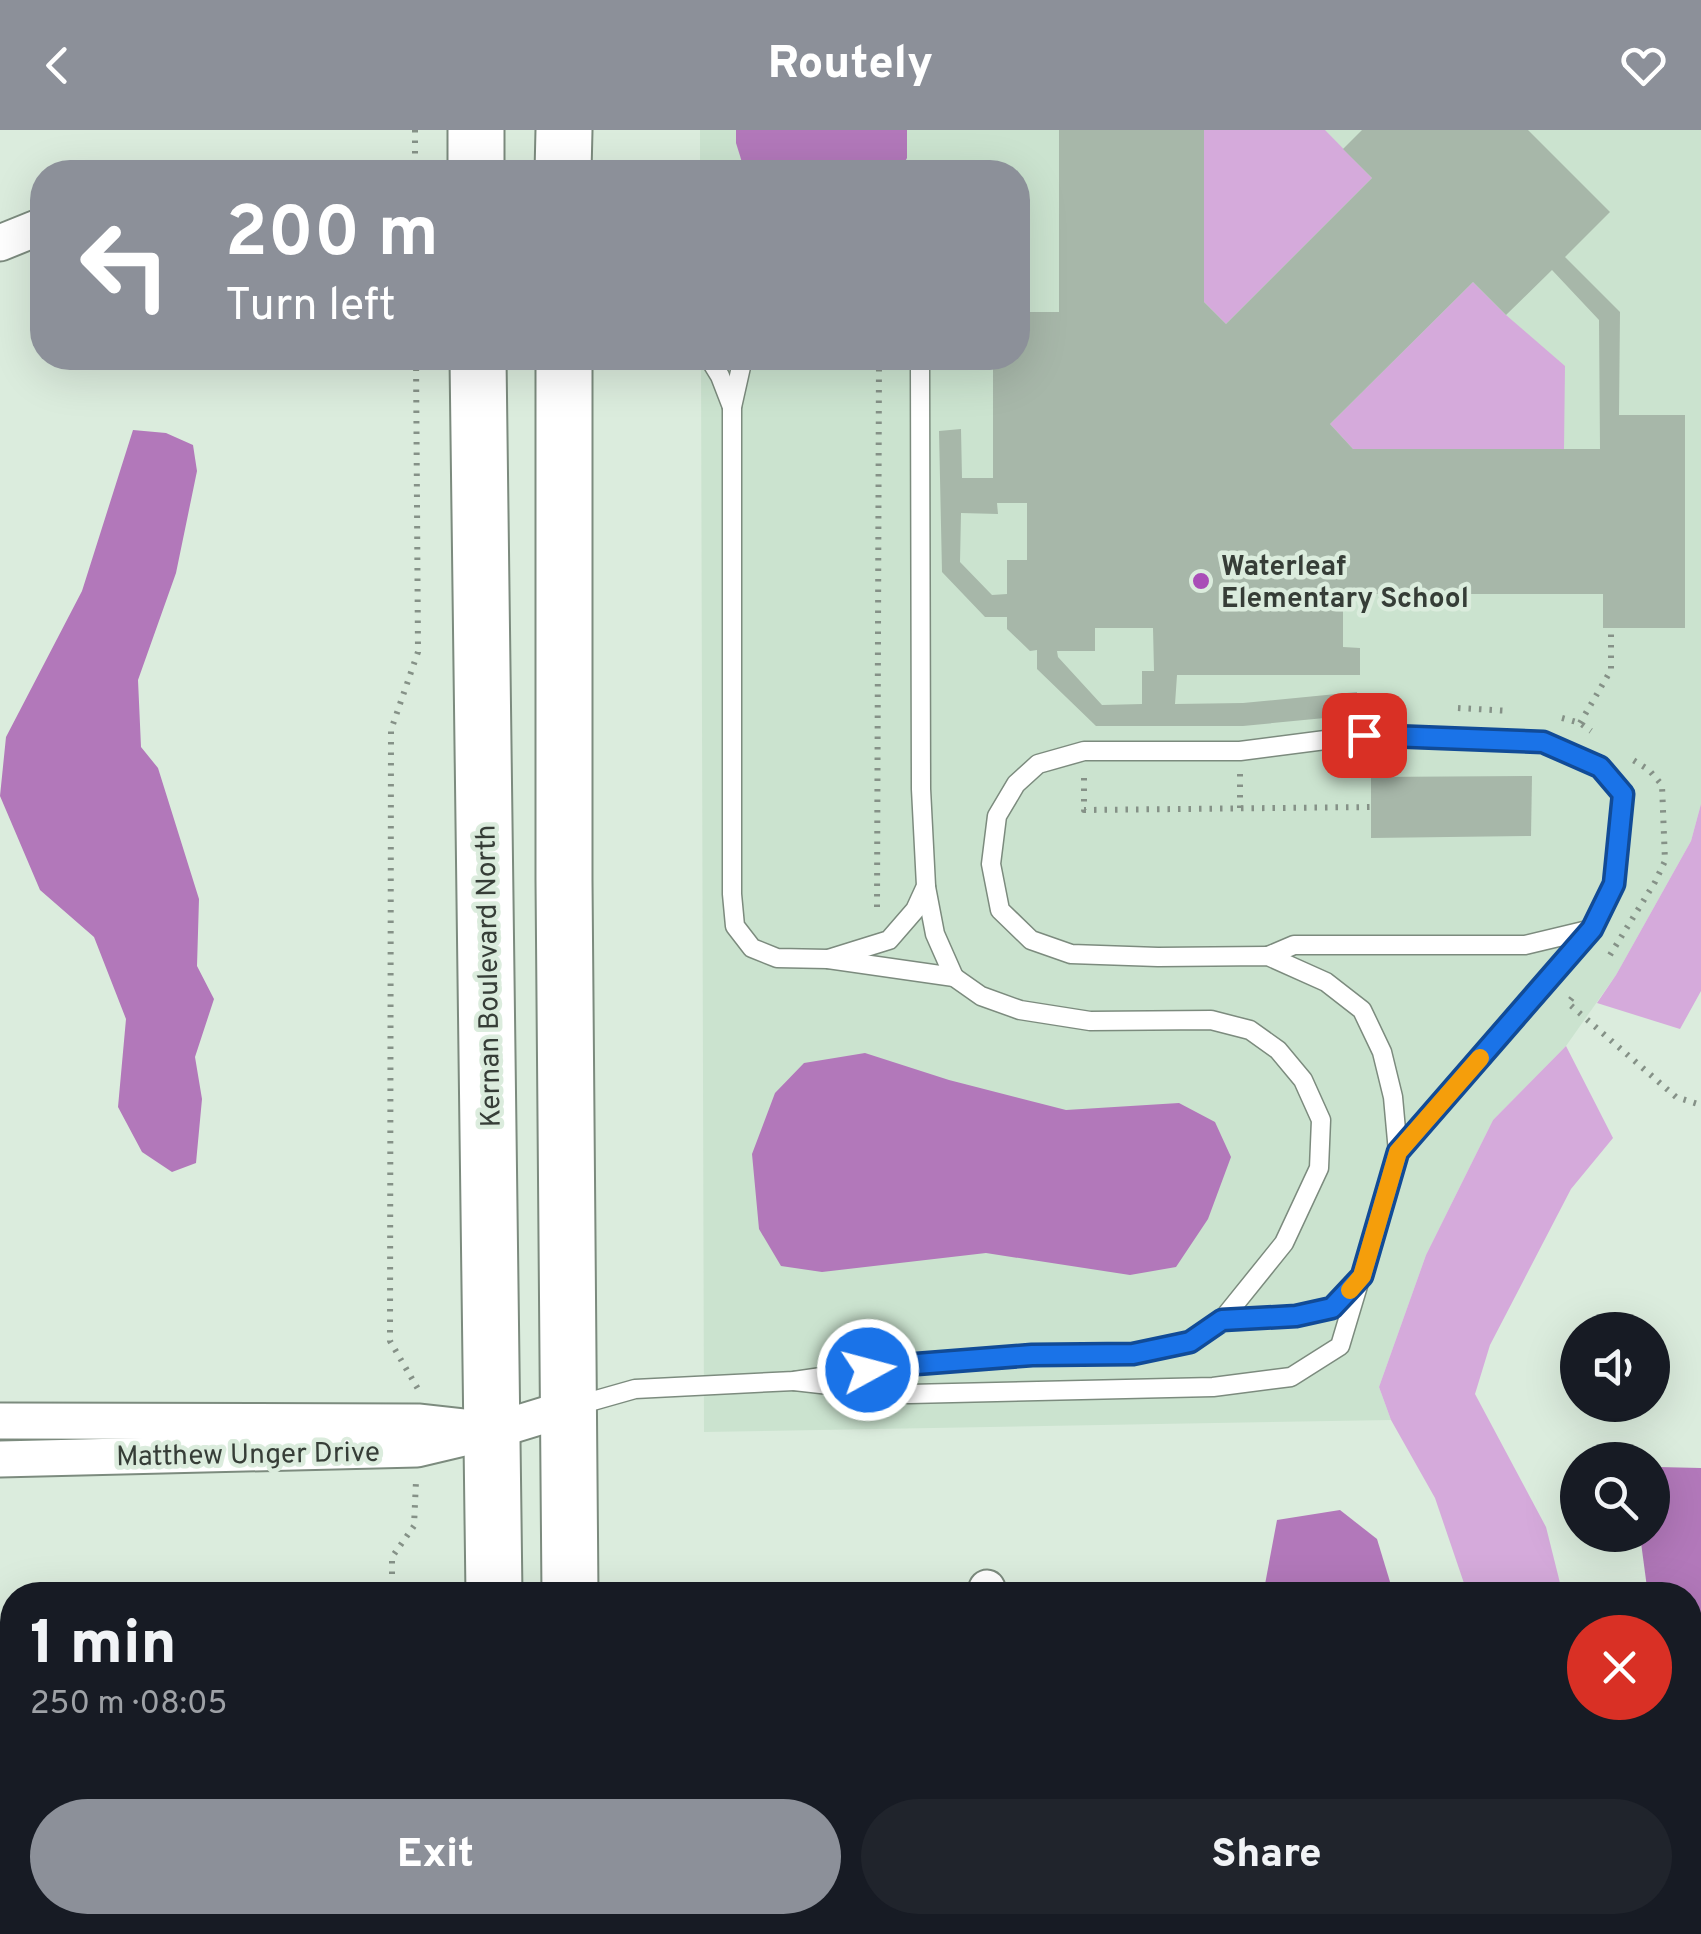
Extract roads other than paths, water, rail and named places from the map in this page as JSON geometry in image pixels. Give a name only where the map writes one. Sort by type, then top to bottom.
[{"type":"main road","points":[[476,130],[476,160]]},
{"type":"main road","points":[[563,160],[564,130]]},
{"type":"main road","name":"Kernan Boulevard North","points":[[478,370],[494,1582]]},
{"type":"main road","points":[[564,370],[570,1582]]},
{"type":"street","points":[[0,243],[30,231]]},
{"type":"street","name":"Matthew Unger Drive","points":[[0,1459],[493,1431],[568,1408]]},
{"type":"street","name":"Matthew Unger Drive","points":[[0,1421],[418,1435]]},
{"type":"lane","points":[[716,370],[732,407]]},
{"type":"lane","points":[[568,1408],[635,1388],[794,1381],[1032,1355],[1133,1354],[1190,1342],[1222,1320],[1284,1243],[1319,1168],[1321,1120],[1303,1080],[1278,1050],[1250,1030],[1211,1020],[1090,1021],[1020,1010],[981,996],[954,977],[828,959],[776,958],[752,948],[735,926],[732,407],[740,370]]},
{"type":"lane","points":[[920,370],[921,789],[926,886],[935,934],[954,977]]},
{"type":"lane","points":[[1398,1152],[1592,929],[1614,884],[1623,794],[1600,767],[1543,742],[1364,735],[1240,751],[1084,751],[1038,764],[1016,784],[998,816],[992,864],[1000,910],[1031,940],[1071,954],[1268,956],[1294,945],[1524,945],[1592,929]]},
{"type":"lane","points":[[828,959],[889,940],[915,910],[926,886]]},
{"type":"lane","points":[[794,1381],[909,1394],[1213,1387],[1291,1376],[1340,1346],[1398,1152],[1393,1097],[1382,1052],[1362,1010],[1326,982],[1268,956]]},
{"type":"lane","points":[[1222,1320],[1296,1316],[1332,1308],[1362,1276]]},
{"type":"place","name":"Waterleaf Elementary School","points":[[1201,581]]}]
